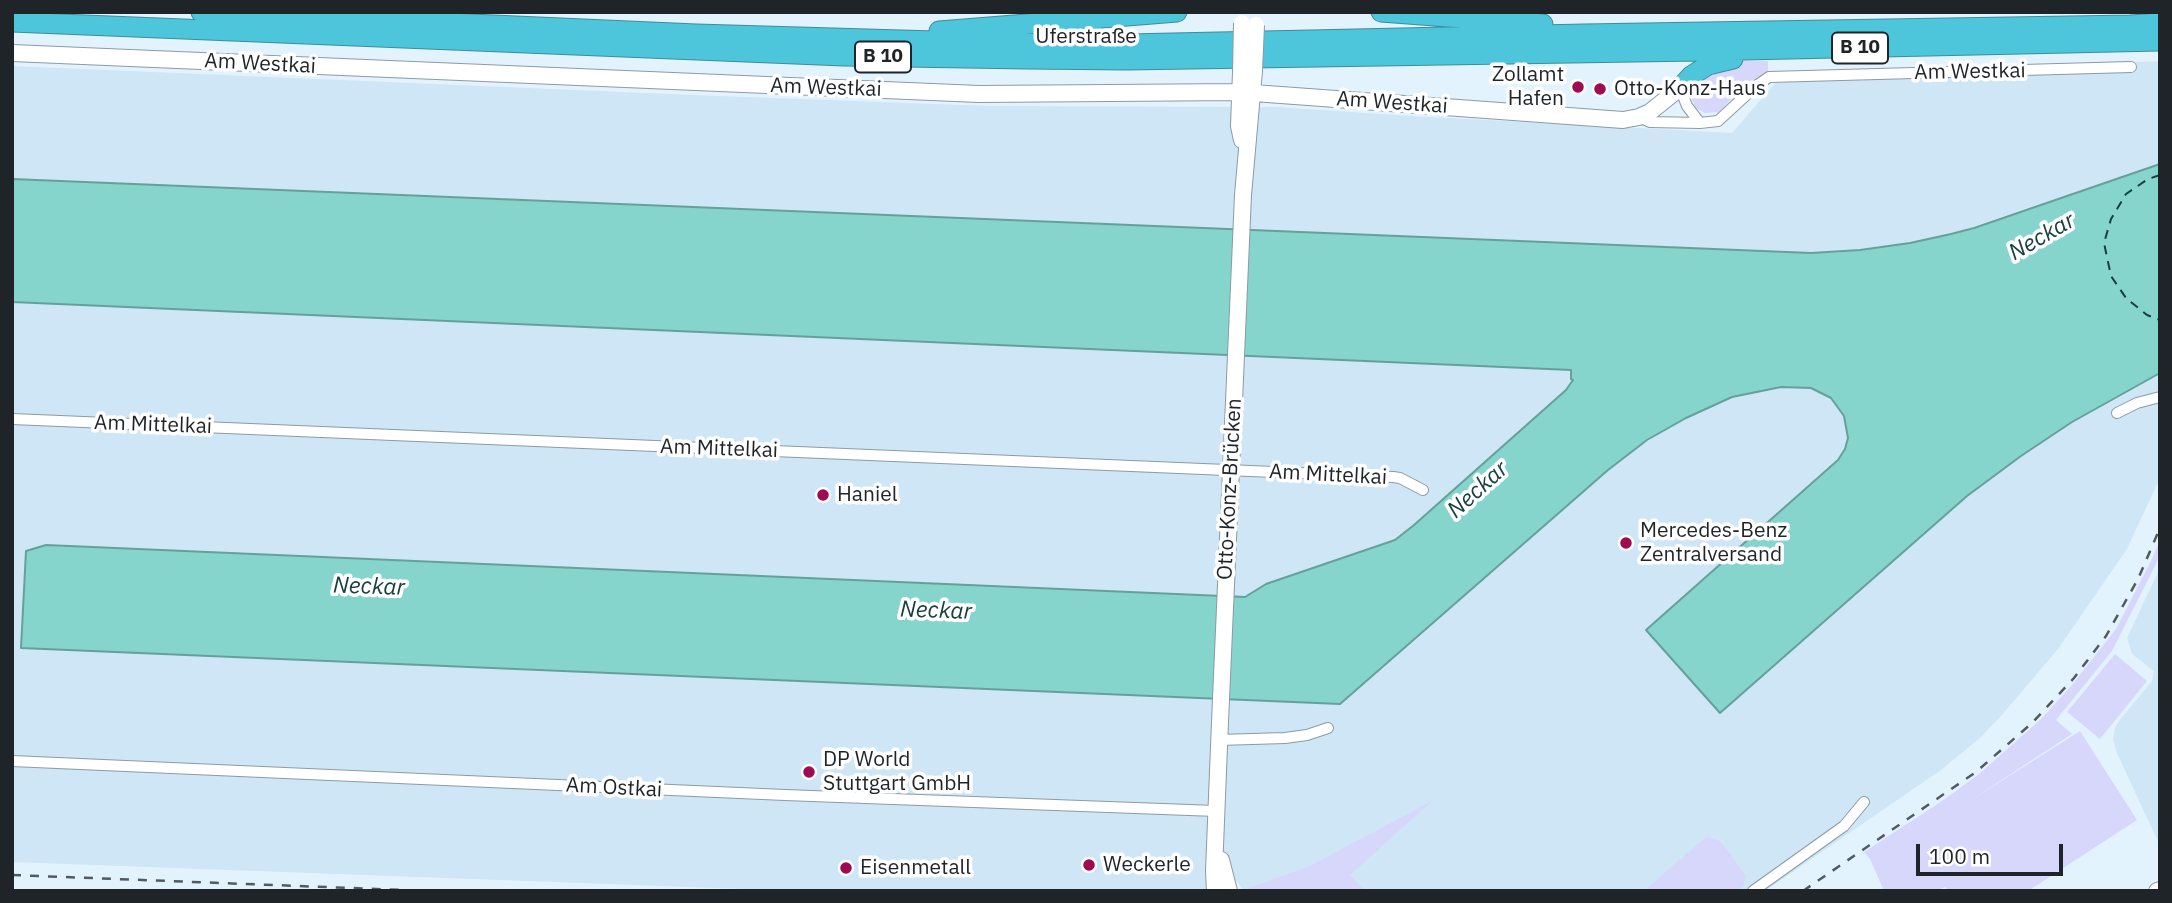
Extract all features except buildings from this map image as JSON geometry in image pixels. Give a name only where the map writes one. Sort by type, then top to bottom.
[{"type":"highway","name":"Uferstraße","points":[[201,12],[912,41],[1127,44],[2160,23]]},
{"type":"highway","name":"B 10","points":[[912,41],[933,31],[1177,12]]},
{"type":"highway","name":"B 10","points":[[1381,12],[1570,26],[1584,34]]},
{"type":"highway","name":"Uferstraße","points":[[12,22],[932,58],[1128,60],[2160,41]]},
{"type":"highway","name":"B 10","points":[[1680,88],[1708,65],[1743,58],[1754,50]]},
{"type":"main road","name":"Otto-Konz-Brücken","points":[[1221,884],[1216,817],[1243,195],[1245,156],[1250,134],[1246,92],[1250,18]]},
{"type":"main road","name":"Am Westkai","points":[[12,53],[979,94],[1246,92],[1614,119],[1639,117]]},
{"type":"main road","points":[[1639,117],[1662,104],[1680,88]]},
{"type":"street","name":"Am Westkai","points":[[1639,117],[1650,122],[1718,121],[1769,77],[2131,68]]},
{"type":"street","points":[[1680,88],[1687,106],[1700,123]]},
{"type":"street","points":[[2117,413],[2137,403],[2160,397]]},
{"type":"street","name":"Am Mittelkai","points":[[12,419],[1393,477],[1423,490]]},
{"type":"street","points":[[1219,740],[1285,738],[1328,728]]},
{"type":"street","name":"Am Ostkai","points":[[12,761],[1216,817]]},
{"type":"street","points":[[1753,891],[1844,827],[1864,803]]},
{"type":"shaded area","points":[[1741,61],[1768,61],[1768,73],[1738,92],[1719,112],[1705,113],[1696,108],[1690,95],[1696,78]]},
{"type":"shaded area","points":[[2160,61],[2160,164],[1951,234],[1910,243],[1829,253],[12,179],[12,66],[989,106],[1276,107],[1732,133],[1785,72]]},
{"type":"shaded area","points":[[12,302],[1571,370],[1573,381],[1569,388],[1395,540],[1266,584],[1245,597],[46,545],[26,551],[1340,704],[1627,454],[1685,418],[1718,402],[1748,393],[1799,386],[1822,392],[1842,411],[1848,438],[1838,460],[1803,493],[1720,713],[1967,496],[2072,422],[2160,373],[2160,478],[2127,549],[2058,649],[1980,738],[1941,770],[1765,891],[1243,891],[1237,881],[1208,891],[798,891],[12,862]]},
{"type":"shaded area","points":[[2160,540],[2160,554],[2156,564],[2112,651],[2056,720],[2072,734],[1968,802],[2080,731],[2137,820],[2028,891],[1948,891],[1945,887],[1937,891],[1884,891],[1870,859],[1864,852],[1978,775],[2041,719],[2116,629]]},
{"type":"shaded area","points":[[2160,568],[2160,846],[2113,739],[2119,721],[2152,681],[2154,671],[2132,654],[2127,638]]},
{"type":"shaded area","points":[[2115,654],[2147,681],[2100,739],[2067,712]]},
{"type":"shaded area","points":[[1432,801],[1350,875],[1365,891],[1241,891],[1310,866]]},
{"type":"shaded area","points":[[1706,837],[1720,841],[1746,876],[1743,886],[1737,891],[1644,891]]},
{"type":"water","name":"Neckar","points":[[2160,164],[2160,373],[2072,422],[1967,496],[1720,713],[1646,630],[1838,460],[1848,438],[1844,416],[1831,398],[1811,388],[1781,387],[1732,397],[1647,440],[1608,470],[1340,704],[21,648],[26,551],[46,545],[1245,597],[1266,584],[1395,540],[1566,390],[1573,380],[1571,370],[12,302],[12,179],[1811,253],[1860,250],[1951,234]]},
{"type":"ferry route","points":[[2160,175],[2148,179],[2126,194],[2111,219],[2104,243],[2111,276],[2126,298],[2147,315],[2160,320]]},
{"type":"railway","points":[[1803,891],[1976,772],[2032,723],[2074,678],[2106,636],[2138,579],[2160,528]]},
{"type":"railway","points":[[12,875],[429,891]]},
{"type":"place","name":"Zollamt Hafen","points":[[1578,87]]},
{"type":"place","name":"Otto-Konz-Haus","points":[[1600,89]]},
{"type":"place","name":"Haniel","points":[[823,495]]},
{"type":"place","name":"Mercedes-Benz Zentralversand","points":[[1626,543]]},
{"type":"place","name":"DP World Stuttgart GmbH","points":[[809,772]]},
{"type":"place","name":"Weckerle","points":[[1089,865]]},
{"type":"place","name":"Eisenmetall","points":[[846,868]]}]
